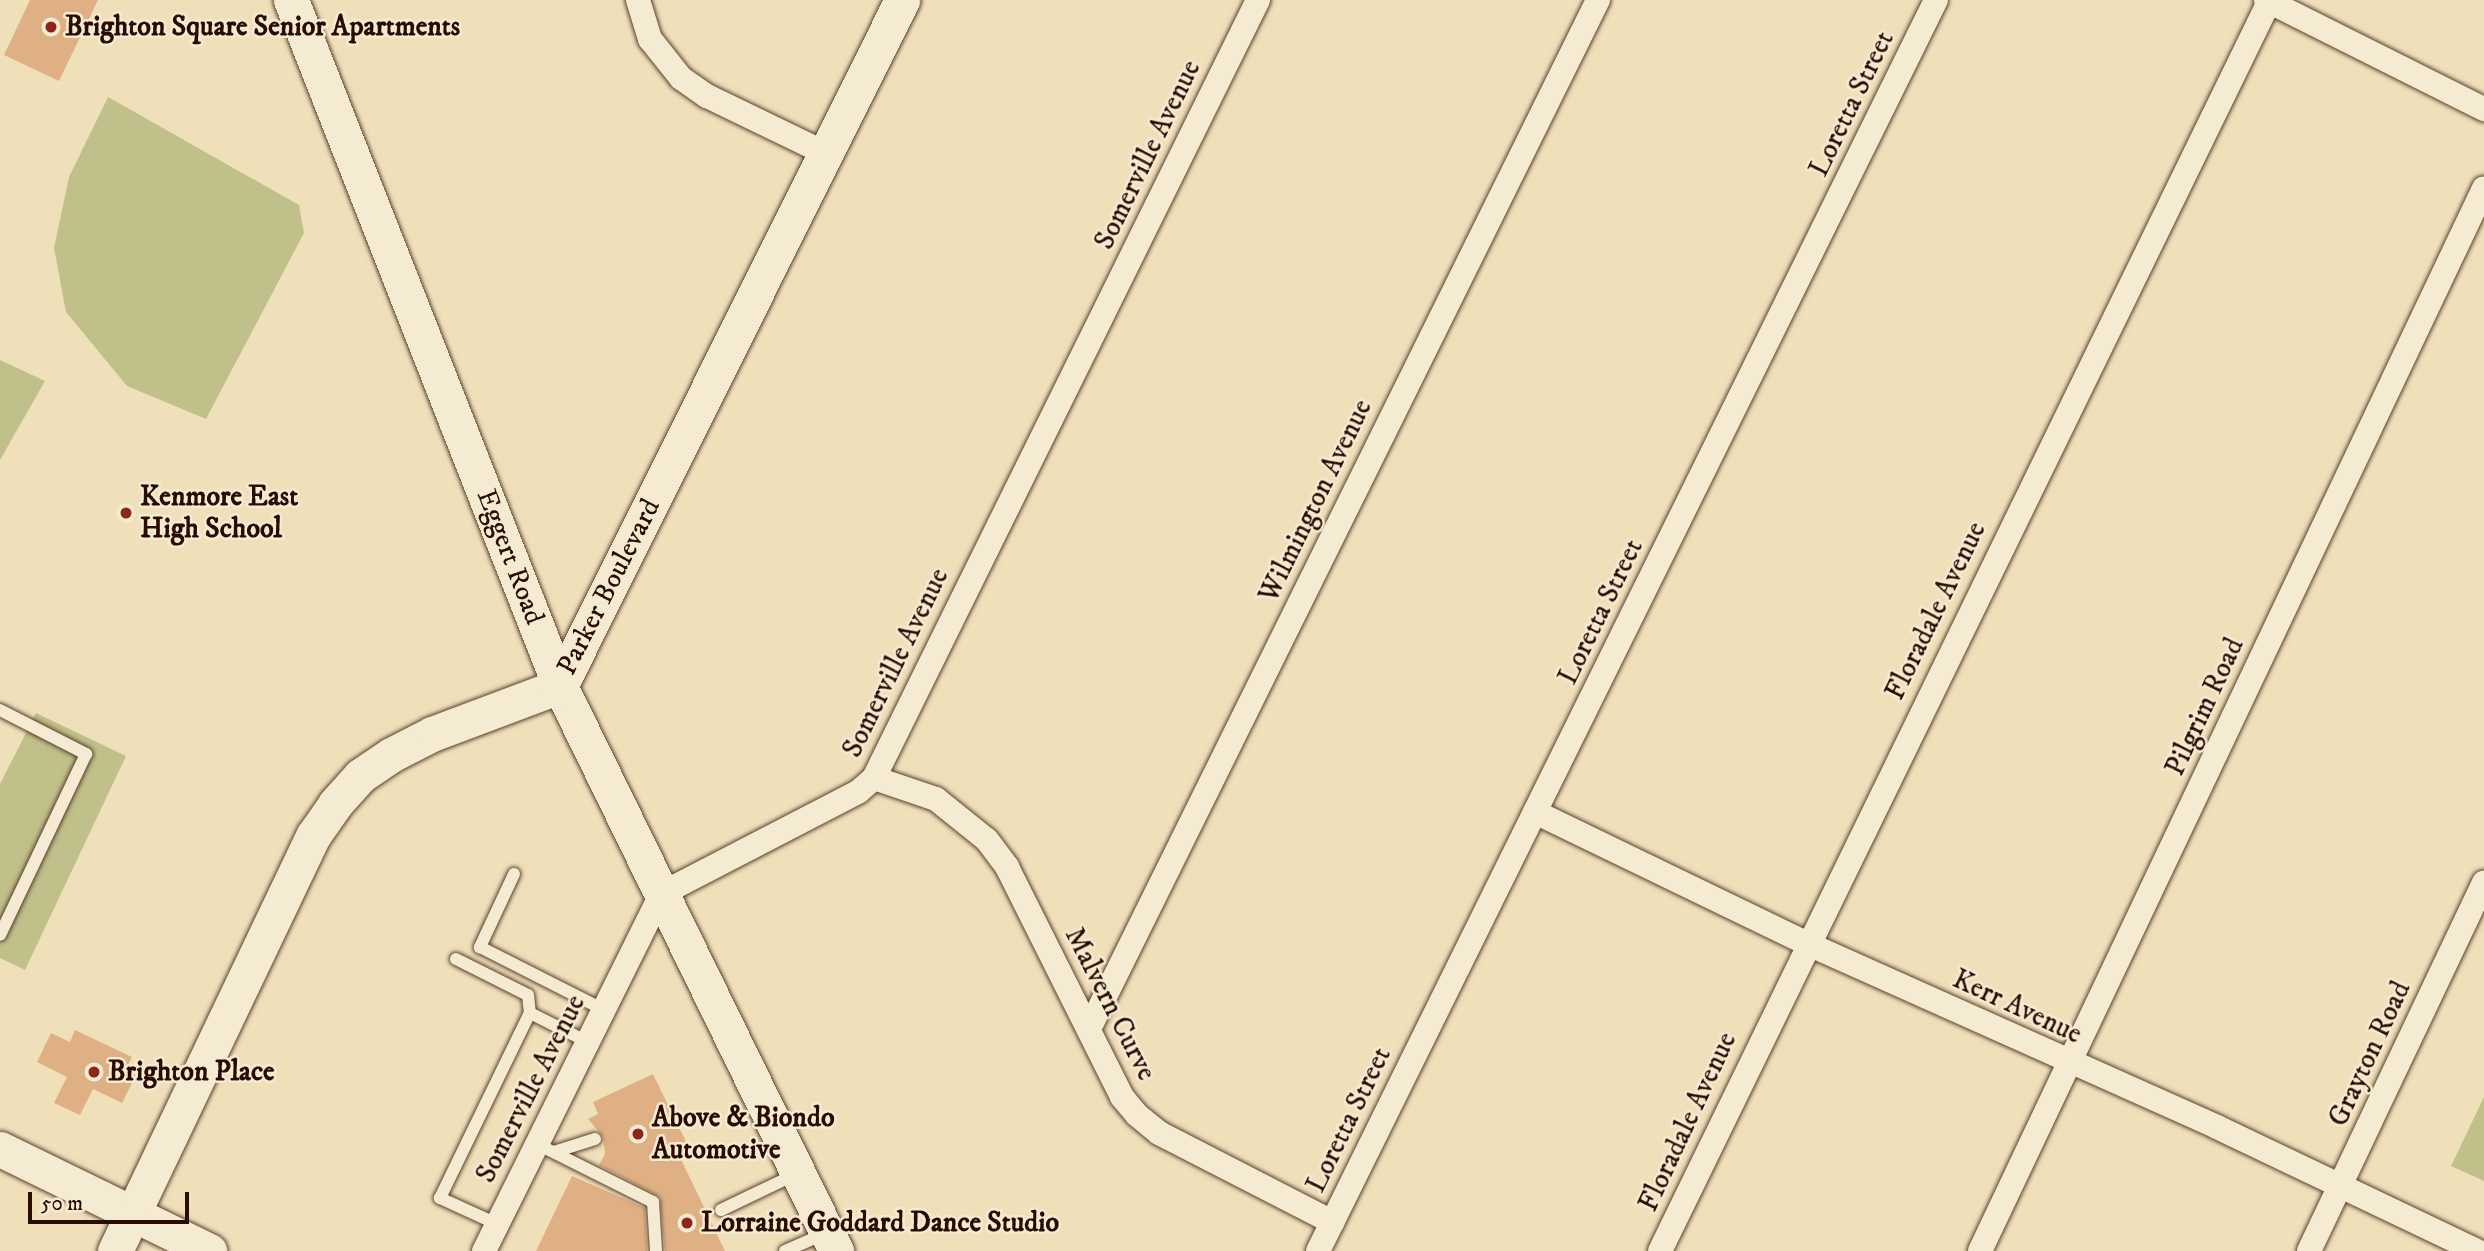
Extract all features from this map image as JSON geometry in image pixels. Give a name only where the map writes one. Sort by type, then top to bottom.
[{"type":"street","points":[[638,0],[650,39],[681,78],[707,96],[825,153]]},
{"type":"street","name":"Parker Boulevard","points":[[114,1251],[313,836],[335,804],[360,776],[391,755],[432,734],[560,685],[902,0]]},
{"type":"street","name":"Somerville Avenue","points":[[484,1251],[497,1224],[545,1148],[588,1042],[661,894],[678,882],[858,792],[874,778],[1258,0]]},
{"type":"street","name":"Wilmington Avenue","points":[[1088,1029],[1598,0]]},
{"type":"street","name":"Loretta Street","points":[[1318,1251],[1936,0]]},
{"type":"street","points":[[2268,0],[2484,109]]},
{"type":"street","name":"Floradale Avenue","points":[[1660,1251],[1806,943],[2268,0]]},
{"type":"street","name":"Eggert Road","points":[[301,8],[560,685],[832,1242]]},
{"type":"street","name":"Pilgrim Road","points":[[1980,1251],[2484,188]]},
{"type":"street","name":"Malvern Curve","points":[[874,778],[936,799],[987,840],[1007,867],[1122,1097],[1159,1133],[1332,1222]]},
{"type":"street","name":"Kerr Avenue","points":[[1535,812],[1806,943],[2477,1251]]},
{"type":"street","name":"Grayton Road","points":[[2309,1251],[2484,882]]},
{"type":"street","points":[[0,1149],[209,1251]]},
{"type":"lane","points":[[0,710],[86,754],[0,935]]},
{"type":"lane","points":[[514,874],[480,947],[604,1010]]},
{"type":"lane","points":[[456,959],[528,995],[530,1013],[439,1198],[497,1224]]},
{"type":"lane","points":[[530,1013],[588,1042]]},
{"type":"lane","points":[[545,1148],[594,1139]]},
{"type":"lane","points":[[545,1148],[653,1202],[656,1251]]},
{"type":"lane","points":[[720,1210],[798,1173]]},
{"type":"lane","points":[[785,1251],[832,1242]]},
{"type":"green space","points":[[108,97],[299,205],[304,233],[206,419],[127,386],[66,312],[54,248],[69,177]]},
{"type":"green space","points":[[0,360],[45,381],[0,460]]},
{"type":"green space","points":[[36,713],[126,756],[25,970],[0,958],[0,784]]},
{"type":"green space","points":[[2484,1097],[2484,1181],[2451,1166]]},
{"type":"building","name":"Brighton Square Senior Apartments","points":[[30,0],[98,0],[59,81],[4,55]]},
{"type":"building","name":"Brighton Place","points":[[75,1030],[132,1057],[126,1069],[136,1075],[122,1103],[93,1089],[80,1115],[54,1103],[67,1077],[37,1062],[51,1033],[70,1042]]},
{"type":"building","points":[[653,1074],[689,1148],[678,1153],[725,1251],[665,1251],[660,1197],[599,1165],[605,1154],[603,1137],[588,1119],[598,1114],[593,1102]]},
{"type":"building","points":[[572,1176],[645,1208],[647,1251],[536,1251]]},
{"type":"place","name":"Brighton Square Senior Apartments","points":[[51,27]]},
{"type":"place","name":"Kenmore East High School","points":[[126,513]]},
{"type":"place","name":"Brighton Place","points":[[94,1072]]},
{"type":"place","name":"Above & Biondo Automotive","points":[[638,1134]]},
{"type":"place","name":"Lorraine Goddard Dance Studio","points":[[687,1223]]}]
